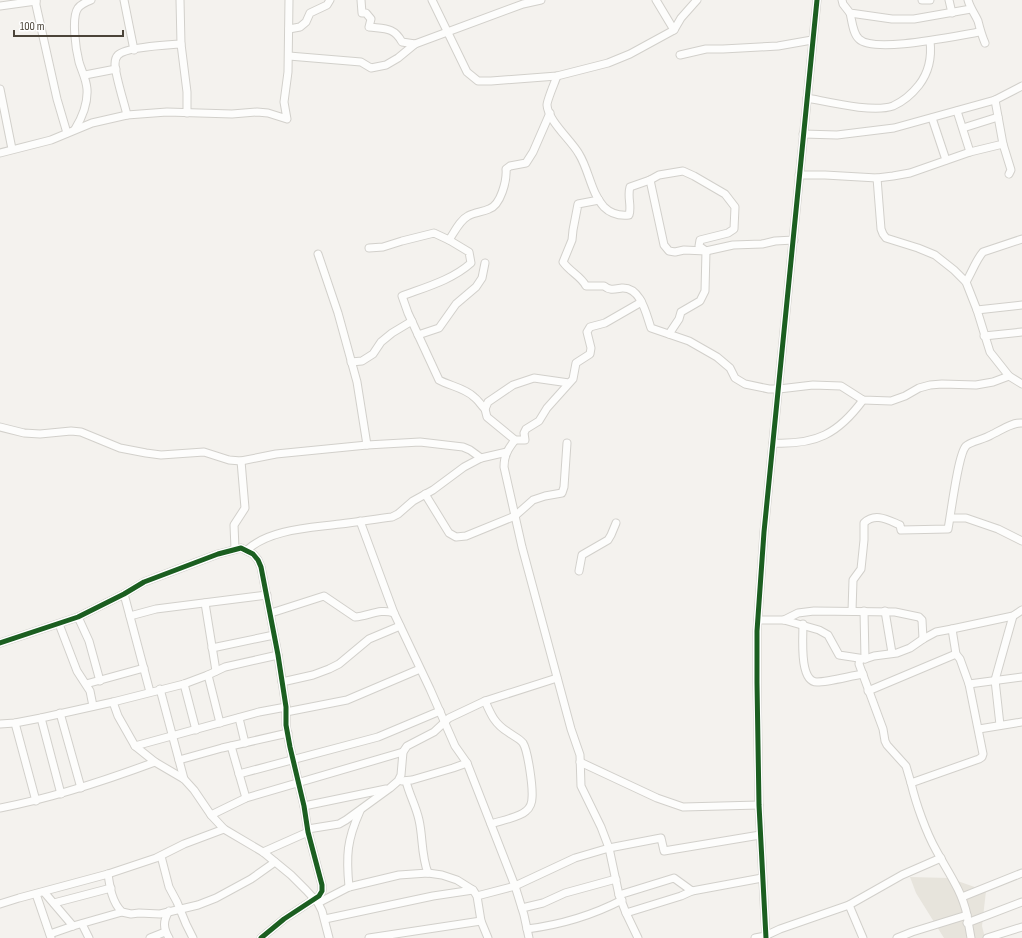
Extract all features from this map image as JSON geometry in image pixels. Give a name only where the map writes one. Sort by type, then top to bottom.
[{"type":"street","points":[[0,6],[36,0],[57,99],[66,133]]},
{"type":"street","points":[[74,129],[81,120],[86,107],[87,89],[85,75],[79,62],[74,17],[81,2],[91,0]]},
{"type":"street","points":[[124,0],[134,50]]},
{"type":"street","points":[[180,0],[181,44],[187,92],[187,113]]},
{"type":"street","points":[[0,152],[51,140],[74,129],[92,123],[127,115],[168,112],[268,113],[287,119],[284,102],[289,56],[289,0]]},
{"type":"street","points":[[290,29],[300,26],[306,22],[310,13],[327,5],[330,0]]},
{"type":"street","points":[[361,0],[362,13],[366,13],[371,18],[369,27],[392,30],[398,35],[402,42],[415,44]]},
{"type":"street","points":[[432,0],[446,32],[467,72],[478,81],[491,82],[557,76],[608,63],[630,54],[674,30],[681,18],[697,0]]},
{"type":"street","points":[[289,56],[361,62],[371,68],[386,65],[398,58],[415,44],[525,2],[541,0]]},
{"type":"street","points":[[656,0],[674,30]]},
{"type":"street","points":[[766,937],[759,805],[757,683],[758,620],[764,532],[817,0]]},
{"type":"street","points":[[842,0],[843,4],[850,13],[855,33],[858,39],[863,42],[887,45],[930,41],[980,32]]},
{"type":"street","points":[[922,0],[930,0]]},
{"type":"street","points":[[949,0],[952,13]]},
{"type":"street","points":[[968,0],[985,43]]},
{"type":"street","points":[[850,13],[892,19],[914,19],[971,9]]},
{"type":"street","points":[[680,55],[706,49],[778,46],[812,40]]},
{"type":"street","points":[[807,98],[861,107],[878,108],[893,106],[910,96],[928,70],[932,52],[930,41]]},
{"type":"street","points":[[127,115],[116,70],[116,59],[118,55],[146,46],[181,44]]},
{"type":"street","points":[[85,75],[116,70]]},
{"type":"street","points":[[557,76],[547,105],[561,132],[579,154],[604,208],[613,214],[621,216],[629,215],[631,210],[628,193],[630,187],[659,175],[683,172],[694,176],[725,194],[735,207],[734,230],[700,240],[699,246],[706,251]]},
{"type":"street","points":[[803,134],[837,135],[894,128],[995,100],[1022,86]]},
{"type":"street","points":[[0,90],[12,149]]},
{"type":"street","points":[[995,100],[1003,144],[1011,170],[1009,174]]},
{"type":"street","points":[[957,111],[970,152]]},
{"type":"street","points":[[450,240],[461,222],[468,216],[491,209],[503,193],[507,176],[506,169],[510,166],[526,163],[533,152],[550,113]]},
{"type":"street","points":[[963,128],[998,117]]},
{"type":"street","points":[[932,118],[946,160]]},
{"type":"street","points":[[799,175],[825,174],[877,178],[910,173],[970,152],[1003,144]]},
{"type":"street","points":[[877,178],[882,234],[886,238],[935,255],[966,282],[978,310],[984,336],[990,352],[1009,376],[1022,384]]},
{"type":"street","points":[[650,180],[664,246],[666,249],[675,252],[684,250],[706,251],[733,245],[762,244],[775,241],[794,240]]},
{"type":"street","points":[[599,200],[578,204],[572,240],[563,262],[568,269],[583,280],[586,286],[604,286],[608,289],[615,290],[627,288],[635,292],[641,300],[651,328],[689,341],[717,357],[730,368],[735,378],[745,384],[769,389],[813,385],[842,386],[863,400],[891,401],[905,396],[918,388],[930,385],[976,385],[993,382],[1009,376]]},
{"type":"street","points":[[369,248],[383,247],[434,234],[450,240],[469,252],[471,263],[463,270],[450,277],[402,296],[439,380],[462,389],[474,396],[485,409],[487,417],[515,440],[525,440],[524,433],[526,429],[539,421],[547,408],[560,396],[569,383],[573,380],[576,363],[590,354],[592,348],[587,332],[590,327],[605,323],[638,304],[641,300]]},
{"type":"street","points":[[966,282],[974,269],[978,257],[983,252],[1022,239]]},
{"type":"street","points":[[669,334],[679,319],[681,312],[700,301],[705,291],[706,251]]},
{"type":"street","points":[[318,254],[338,313],[357,382],[367,445]]},
{"type":"street","points":[[418,335],[439,328],[456,304],[476,287],[482,278],[485,263]]},
{"type":"street","points":[[978,310],[1022,305]]},
{"type":"street","points":[[351,362],[362,362],[368,358],[373,354],[381,342],[392,333],[412,321]]},
{"type":"street","points":[[984,336],[1022,332]]},
{"type":"street","points":[[485,409],[488,402],[496,395],[513,385],[527,380],[542,378],[569,383]]},
{"type":"street","points":[[774,443],[801,443],[828,434],[840,425],[863,400]]},
{"type":"street","points":[[852,611],[853,580],[860,569],[864,540],[864,523],[869,518],[876,517],[900,525],[901,530],[948,529],[959,463],[966,445],[985,439],[1015,423],[1022,423]]},
{"type":"street","points":[[0,428],[24,433],[40,434],[70,431],[81,432],[120,448],[146,454],[161,456],[204,452],[230,460],[241,461],[276,454],[367,445],[420,442],[463,447],[481,458]]},
{"type":"street","points":[[515,440],[506,452],[504,467],[522,547],[571,729],[580,755],[581,786],[609,848],[621,898],[626,913],[638,938]]},
{"type":"street","points":[[425,494],[449,534],[456,538],[466,536],[516,516],[533,500],[562,492],[564,487],[567,444]]},
{"type":"street","points":[[247,550],[254,544],[269,537],[296,530],[395,515],[413,500],[425,494],[481,458],[506,452]]},
{"type":"street","points":[[235,549],[233,532],[234,525],[245,508],[241,461]]},
{"type":"street","points":[[951,518],[966,518],[998,529],[1022,541]]},
{"type":"street","points":[[360,521],[394,613],[445,721],[455,746],[467,763],[492,824],[515,886],[529,938]]},
{"type":"street","points":[[578,571],[582,555],[608,540],[616,523]]},
{"type":"street","points":[[0,643],[78,617],[124,594],[144,582],[218,554],[241,548],[247,550],[258,560],[267,595],[278,655],[293,760],[308,830],[322,885],[322,891],[317,902]]},
{"type":"street","points":[[124,594],[150,692]]},
{"type":"street","points":[[130,616],[156,609],[267,595]]},
{"type":"street","points":[[270,613],[324,596],[355,617],[377,612],[387,611],[394,613]]},
{"type":"street","points":[[205,604],[216,671]]},
{"type":"street","points":[[758,620],[784,620],[803,624],[828,635],[839,654],[862,659],[900,652],[910,648],[922,639],[936,632],[1013,616],[1022,610]]},
{"type":"street","points":[[784,620],[798,613],[852,611],[895,612],[919,617],[922,620],[922,639]]},
{"type":"street","points":[[864,611],[862,659],[859,664],[883,729],[887,746],[906,766],[918,806],[936,850],[962,897],[971,938]]},
{"type":"street","points":[[885,611],[892,653]]},
{"type":"street","points":[[1000,725],[995,680],[1013,616]]},
{"type":"street","points":[[78,617],[89,640],[100,681]]},
{"type":"street","points":[[59,624],[77,671],[90,691],[93,706]]},
{"type":"street","points":[[803,624],[805,670],[808,678],[816,682],[863,674]]},
{"type":"street","points":[[282,682],[313,675],[329,669],[344,660],[369,640],[400,626]]},
{"type":"street","points":[[911,783],[982,757],[983,754],[969,684],[960,659],[956,654],[952,629]]},
{"type":"street","points":[[212,648],[274,635]]},
{"type":"street","points":[[868,691],[956,654]]},
{"type":"street","points":[[0,724],[41,718],[113,702],[184,684],[225,667],[278,655]]},
{"type":"street","points":[[86,684],[144,668]]},
{"type":"street","points":[[135,746],[239,718],[347,700],[420,669]]},
{"type":"street","points":[[208,675],[220,723]]},
{"type":"street","points":[[969,684],[1022,677]]},
{"type":"street","points":[[262,852],[308,830],[339,824],[346,820],[398,781],[401,775],[403,752],[407,746],[434,732],[445,721],[485,701],[557,678]]},
{"type":"street","points":[[184,684],[196,730]]},
{"type":"street","points":[[160,689],[184,779]]},
{"type":"street","points":[[485,701],[492,718],[499,726],[517,737],[525,748],[530,768],[532,797],[529,808],[523,814],[492,824]]},
{"type":"street","points":[[113,702],[118,716],[135,746],[155,762],[184,779],[224,828],[262,852],[292,875],[317,902],[325,920],[329,938]]},
{"type":"street","points":[[239,774],[378,737],[440,711]]},
{"type":"street","points":[[60,714],[81,788]]},
{"type":"street","points":[[41,718],[61,794]]},
{"type":"street","points":[[239,718],[245,743]]},
{"type":"street","points":[[979,729],[1022,722]]},
{"type":"street","points":[[15,723],[36,801]]},
{"type":"street","points":[[179,760],[288,733]]},
{"type":"street","points":[[231,746],[246,798]]},
{"type":"street","points":[[212,815],[246,798],[403,752]]},
{"type":"street","points":[[0,808],[36,801],[61,794],[155,762]]},
{"type":"street","points":[[580,762],[657,798],[683,807],[759,805]]},
{"type":"street","points":[[398,781],[406,781],[467,763]]},
{"type":"street","points":[[406,781],[419,819],[423,857],[428,872]]},
{"type":"street","points":[[304,806],[390,788]]},
{"type":"street","points":[[349,887],[349,842],[361,809]]},
{"type":"street","points":[[0,904],[108,874],[161,856],[184,844],[224,828]]},
{"type":"street","points":[[325,920],[433,896],[475,893],[515,886],[575,858],[609,848],[661,838],[664,851],[760,835]]},
{"type":"street","points":[[161,856],[169,887],[193,938]]},
{"type":"street","points":[[755,938],[766,937],[780,929],[848,905],[902,875],[941,858]]},
{"type":"street","points":[[36,894],[50,936],[73,926],[122,912],[126,914],[160,914],[180,908],[198,905],[216,898],[251,879],[275,862]]},
{"type":"street","points":[[261,938],[284,919],[349,887],[399,875],[428,872],[457,880],[475,893],[481,921],[488,938]]},
{"type":"street","points":[[962,897],[1022,873]]},
{"type":"street","points":[[108,874],[110,888],[115,901],[122,912]]},
{"type":"street","points":[[527,929],[543,927],[604,909],[621,898],[674,878],[692,891]]},
{"type":"street","points":[[626,913],[681,896],[692,891],[762,878]]},
{"type":"street","points":[[522,908],[543,903],[565,892],[616,879]]},
{"type":"street","points":[[54,904],[110,888]]},
{"type":"street","points":[[44,892],[73,926]]},
{"type":"street","points":[[968,923],[1022,902]]},
{"type":"street","points":[[848,905],[863,938]]},
{"type":"street","points":[[150,938],[167,935],[164,923],[169,911]]},
{"type":"street","points":[[897,938],[967,915]]},
{"type":"street","points":[[369,938],[481,921]]},
{"type":"street","points":[[82,924],[89,938]]},
{"type":"street","points":[[987,938],[1022,927]]},
{"type":"shaded area","points":[[910,877],[949,878],[986,891],[982,926],[985,938],[944,938],[916,893]]},
{"type":"cycle path","points":[[766,938],[759,805],[757,631],[764,532],[817,0]]},
{"type":"cycle path","points":[[0,643],[78,617],[124,594],[144,582],[218,554],[241,548],[253,554],[261,567],[278,655],[286,707],[286,725],[290,747],[304,806],[308,832],[322,885],[322,891],[319,896],[284,919],[261,938]]}]
